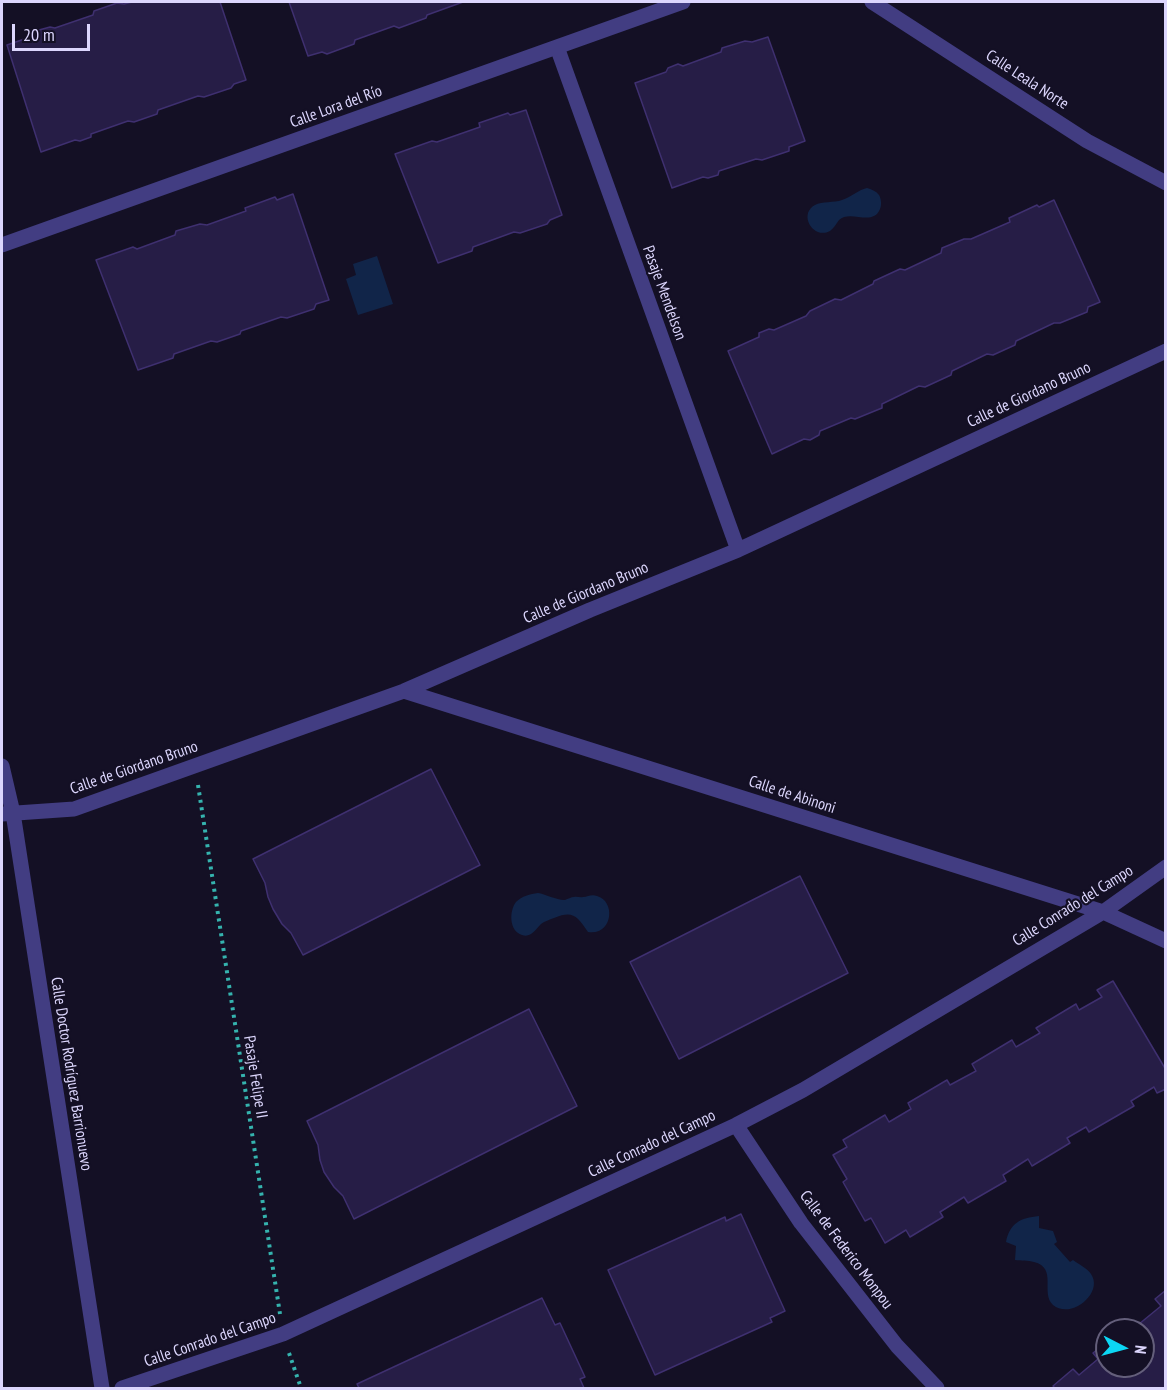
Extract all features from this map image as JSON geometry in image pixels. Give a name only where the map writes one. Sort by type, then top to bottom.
[{"type":"street","name":"Calle Lora del Río","points":[[2,245],[683,2]]},
{"type":"street","name":"Calle Leala Norte","points":[[872,2],[1087,141],[1166,183]]},
{"type":"street","name":"Pasaje Mendelson","points":[[557,47],[738,550]]},
{"type":"street","name":"Calle de Giordano Bruno","points":[[7,814],[74,809],[404,691],[579,615],[738,550],[1166,351]]},
{"type":"street","name":"Calle de Abinoni","points":[[404,691],[1103,912],[1166,941]]},
{"type":"street","name":"Calle Doctor Rodríguez Barrionuevo","points":[[2,766],[7,814],[102,1389]]},
{"type":"street","name":"Calle Conrado del Campo","points":[[122,1389],[283,1334],[736,1125],[803,1090],[1103,912],[1166,867]]},
{"type":"street","name":"Calle de Federico Monpou","points":[[736,1125],[801,1223],[897,1346],[937,1389]]},
{"type":"path","name":"Pasaje Felipe II","points":[[195,766],[283,1334],[301,1389]]},
{"type":"water","points":[[867,188],[880,196],[881,206],[877,214],[872,217],[844,217],[830,231],[824,233],[818,232],[810,225],[808,214],[815,205],[842,200]]},
{"type":"water","points":[[377,256],[393,304],[358,315],[346,279],[356,275],[353,264]]},
{"type":"water","points":[[538,893],[562,900],[597,896],[607,904],[609,917],[607,924],[596,932],[588,932],[577,918],[566,915],[544,922],[530,934],[522,935],[513,925],[511,915],[514,906],[523,897]]},
{"type":"water","points":[[1039,1216],[1039,1228],[1053,1231],[1057,1242],[1054,1244],[1070,1262],[1073,1260],[1085,1268],[1094,1281],[1089,1296],[1076,1307],[1060,1309],[1053,1305],[1049,1300],[1045,1270],[1034,1262],[1015,1260],[1016,1246],[1006,1242],[1013,1226],[1026,1218]]},
{"type":"building","points":[[220,2],[246,80],[234,84],[231,88],[204,97],[198,96],[158,110],[157,114],[134,122],[128,121],[91,134],[91,137],[80,141],[75,140],[41,152],[7,45],[39,34],[39,30],[55,28],[93,15],[94,11],[117,3]]},
{"type":"building","points":[[289,2],[463,2],[399,28],[394,26],[355,40],[354,44],[327,54],[322,52],[308,56]]},
{"type":"building","points":[[768,37],[805,141],[789,147],[789,151],[762,160],[756,159],[719,171],[718,175],[703,177],[672,188],[635,83],[666,72],[668,68],[678,64],[683,66],[721,52],[722,48]]},
{"type":"building","points":[[526,110],[562,215],[550,220],[547,224],[520,233],[514,232],[438,263],[395,154],[480,127],[479,123],[508,113],[510,115]]},
{"type":"building","points":[[293,194],[329,300],[316,304],[314,309],[287,318],[281,317],[217,342],[211,341],[138,370],[96,260],[133,247],[137,249],[175,235],[176,231],[200,224],[207,225],[246,211],[245,208],[275,197],[277,200]]},
{"type":"building","points":[[1054,200],[1100,302],[1088,307],[1087,312],[1060,323],[1054,323],[993,355],[987,354],[925,387],[919,386],[882,404],[882,408],[855,419],[851,418],[820,431],[819,435],[810,440],[804,439],[772,454],[728,351],[759,337],[759,333],[769,329],[774,330],[806,316],[810,311],[835,299],[841,300],[873,284],[874,281],[900,269],[905,270],[941,253],[942,248],[964,239],[971,239],[1010,222],[1009,218]]},
{"type":"building","points":[[431,769],[480,865],[303,955],[291,933],[273,909],[265,883],[253,859]]},
{"type":"building","points":[[800,876],[848,973],[679,1059],[630,962]]},
{"type":"building","points":[[1113,981],[1166,1070],[1166,1089],[1157,1093],[1154,1087],[1131,1101],[1134,1106],[1089,1132],[1086,1127],[1067,1138],[1070,1143],[1032,1166],[1028,1159],[1003,1175],[1006,1181],[968,1203],[964,1197],[940,1212],[943,1217],[910,1237],[906,1230],[885,1243],[871,1218],[865,1221],[843,1182],[847,1179],[833,1155],[847,1147],[843,1140],[885,1115],[889,1122],[911,1109],[908,1103],[947,1080],[950,1085],[976,1071],[972,1064],[1012,1040],[1016,1047],[1040,1033],[1036,1028],[1076,1004],[1079,1010],[1102,997],[1097,990]]},
{"type":"building","points":[[529,1009],[577,1106],[354,1219],[343,1196],[324,1172],[318,1145],[307,1121]]},
{"type":"building","points":[[741,1214],[785,1311],[770,1318],[772,1322],[655,1375],[608,1270],[725,1217],[726,1221]]},
{"type":"building","points":[[1166,1290],[1166,1388],[1055,1388],[1053,1386],[1073,1369],[1079,1375],[1095,1362],[1095,1378],[1155,1378],[1155,1318],[1146,1318],[1161,1306],[1155,1299]]},
{"type":"building","points":[[542,1298],[555,1325],[560,1323],[585,1377],[580,1379],[584,1388],[359,1388],[357,1384]]}]
